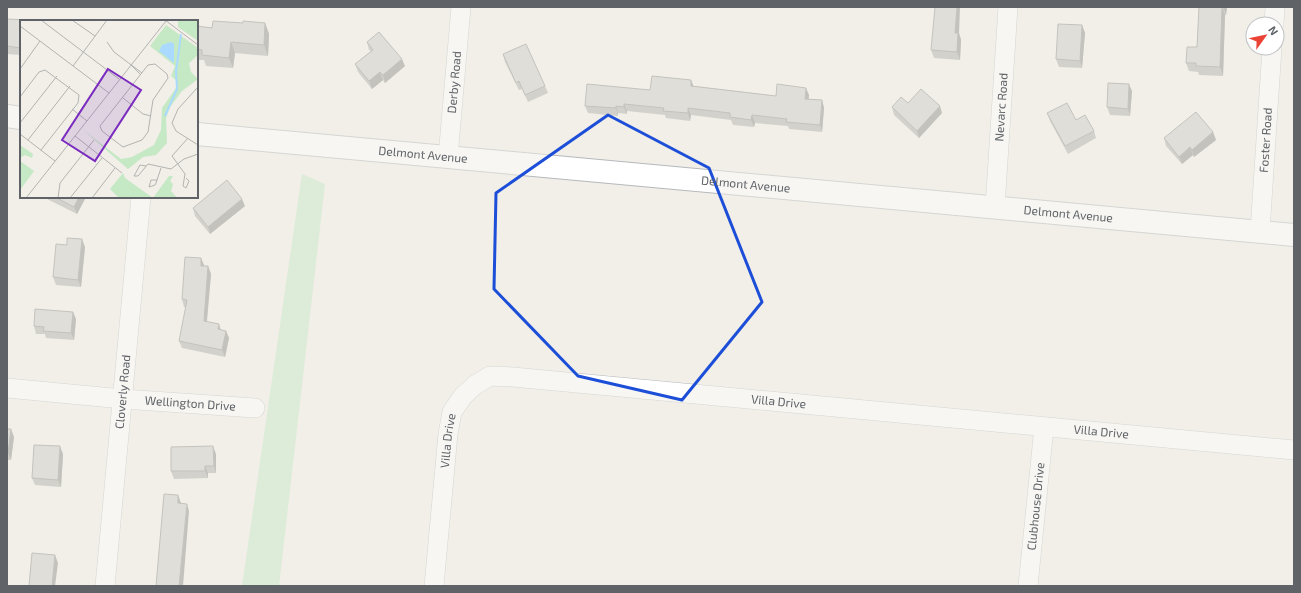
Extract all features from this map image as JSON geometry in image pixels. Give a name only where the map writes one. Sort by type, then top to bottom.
[{"type":"street","name":"Derby Road","points":[[448,157],[461,7]]},
{"type":"street","name":"Nevarc Road","points":[[995,207],[1008,7]]},
{"type":"street","name":"Foster Road","points":[[1260,231],[1271,56]]},
{"type":"street","points":[[7,116],[20,118]]},
{"type":"street","name":"Delmont Avenue","points":[[198,134],[1294,235]]},
{"type":"street","name":"Cloverly Road","points":[[105,586],[141,198]]},
{"type":"street","name":"Villa Drive","points":[[434,586],[448,434],[452,412],[463,396],[475,385],[490,376],[1294,450]]},
{"type":"street","name":"Wellington Drive","points":[[7,388],[123,399],[254,408]]},
{"type":"street","name":"Clubhouse Drive","points":[[1028,586],[1044,427]]},
{"type":"highlighted area","points":[[608,115],[709,168],[762,302],[682,400],[578,376],[494,289],[496,193]]},
{"type":"green space","points":[[302,174],[325,184],[279,586],[242,586]]},
{"type":"building","points":[[935,7],[957,7],[955,33],[958,33],[957,52],[931,50]]},
{"type":"building","points":[[1199,7],[1222,7],[1220,67],[1196,66],[1196,63],[1186,63],[1187,47],[1197,47]]},
{"type":"building","points":[[7,19],[27,20],[20,20],[20,48],[7,46]]},
{"type":"building","points":[[213,21],[265,23],[264,45],[231,42],[229,58],[202,55],[202,50],[198,49],[198,26],[212,28]]},
{"type":"building","points":[[1058,24],[1082,25],[1080,61],[1056,59]]},
{"type":"building","points":[[379,32],[402,59],[383,75],[380,72],[369,81],[355,64],[373,50],[367,42]]},
{"type":"building","points":[[526,44],[545,86],[525,95],[519,81],[516,83],[503,54]]},
{"type":"building","points":[[652,76],[691,80],[691,86],[776,96],[777,84],[806,88],[805,99],[822,100],[820,125],[786,122],[787,119],[752,115],[751,120],[730,117],[730,113],[688,108],[688,113],[663,111],[664,108],[624,104],[624,107],[616,106],[616,108],[585,106],[587,84],[650,90]]},
{"type":"building","points":[[1108,83],[1129,84],[1128,109],[1107,107]]},
{"type":"building","points":[[921,89],[940,106],[917,131],[892,107],[901,97],[908,103]]},
{"type":"building","points":[[1067,103],[1076,120],[1085,115],[1094,131],[1065,146],[1047,113]]},
{"type":"building","points":[[1196,112],[1213,132],[1192,150],[1190,147],[1179,157],[1164,138]]},
{"type":"building","points":[[227,180],[242,199],[208,227],[193,208]]},
{"type":"building","points":[[57,198],[78,198],[74,207]]},
{"type":"building","points":[[67,238],[82,239],[78,280],[53,277],[56,244],[67,245]]},
{"type":"building","points":[[185,257],[201,258],[201,266],[208,266],[204,321],[219,324],[218,329],[226,331],[222,350],[179,341],[187,300],[182,299]]},
{"type":"building","points":[[35,309],[73,312],[71,333],[43,331],[44,327],[34,326]]},
{"type":"building","points":[[7,429],[11,429],[8,453],[7,453]]},
{"type":"building","points":[[34,445],[60,446],[58,480],[32,478]]},
{"type":"building","points":[[213,446],[214,466],[205,466],[205,471],[171,471],[171,447]]},
{"type":"building","points":[[164,494],[178,495],[178,503],[187,504],[179,586],[156,586]]},
{"type":"building","points":[[32,553],[55,555],[52,586],[29,586]]}]
